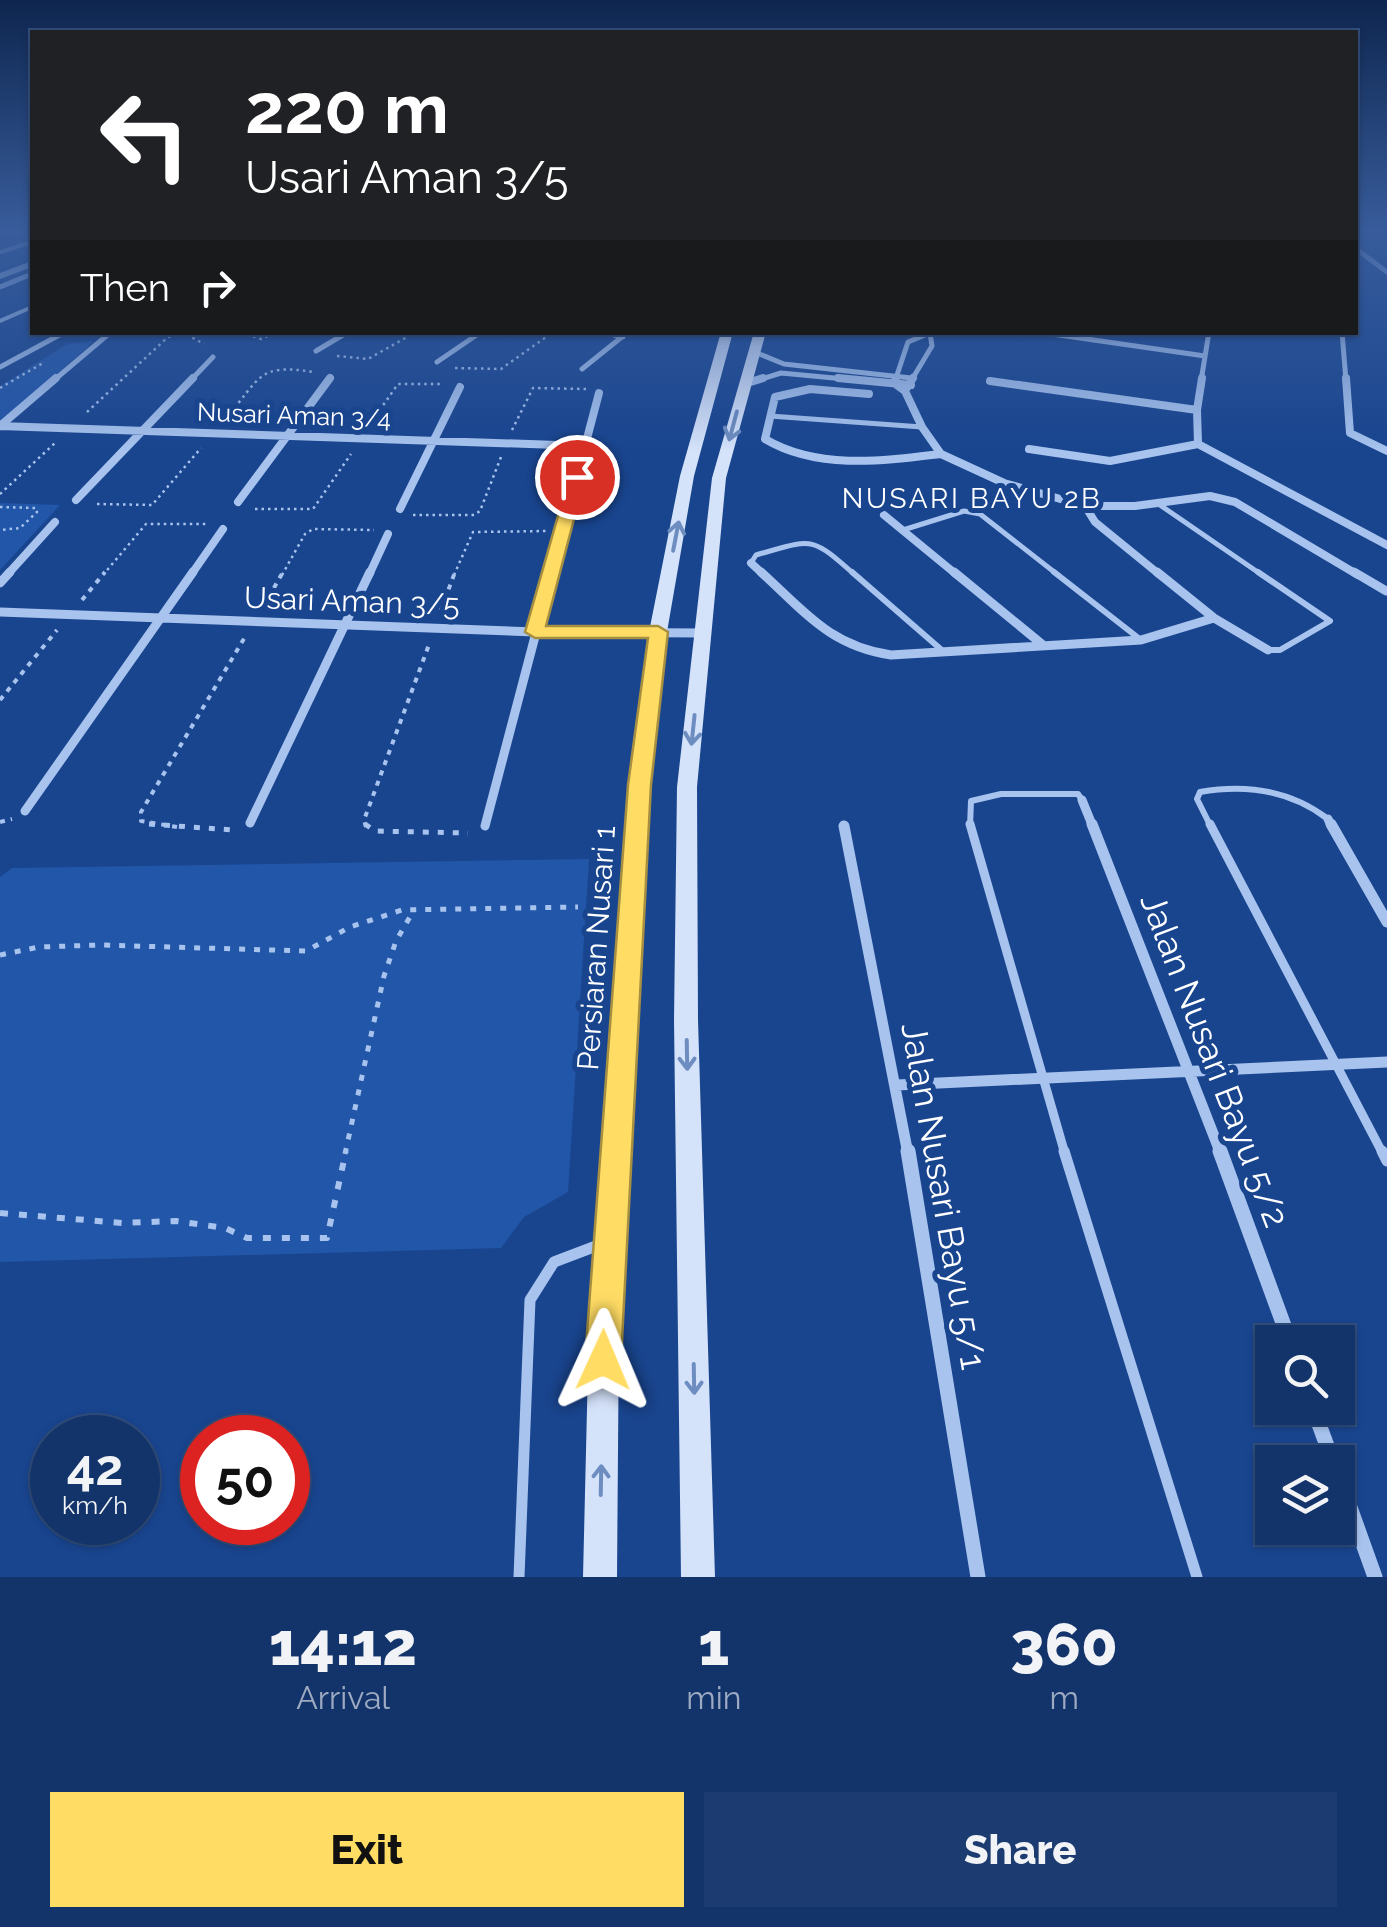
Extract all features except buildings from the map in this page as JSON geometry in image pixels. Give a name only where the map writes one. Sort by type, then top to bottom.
[{"type":"main road","name":"Persiaran Nusari 1","points":[[600,1577],[608,1241],[639,785],[658,632],[687,476],[727,335]]},
{"type":"main road","points":[[703,1567],[686,1020],[687,787],[719,478],[759,335]]},
{"type":"street","points":[[0,367],[59,335]]},
{"type":"street","points":[[0,426],[107,335]]},
{"type":"street","points":[[316,351],[343,335]]},
{"type":"street","points":[[437,362],[477,335]]},
{"type":"street","points":[[582,369],[626,335]]},
{"type":"street","points":[[894,380],[908,342],[923,335]]},
{"type":"street","points":[[930,335],[932,346],[909,385],[922,427],[941,454],[1004,483],[1085,506],[1210,496],[1235,502],[1386,591]]},
{"type":"street","points":[[1059,335],[1206,356]]},
{"type":"street","points":[[1198,444],[1197,410],[1209,335]]},
{"type":"street","points":[[1342,335],[1350,433],[1387,451]]},
{"type":"street","points":[[752,351],[784,364],[909,385]]},
{"type":"street","points":[[76,500],[213,356]]},
{"type":"street","points":[[744,384],[781,373],[894,380]]},
{"type":"street","points":[[238,502],[332,377]]},
{"type":"street","points":[[990,380],[1197,410]]},
{"type":"street","points":[[400,509],[460,388]]},
{"type":"street","points":[[870,394],[790,390],[775,397],[765,438],[776,448],[797,453],[895,460],[941,454]]},
{"type":"street","points":[[485,826],[600,393]]},
{"type":"street","name":"Nusari Aman 3/4","points":[[0,426],[586,446]]},
{"type":"street","points":[[1029,448],[1110,461],[1198,444],[1387,545]]},
{"type":"street","points":[[1085,506],[1095,522],[1214,618],[1268,650]]},
{"type":"street","points":[[884,515],[1043,646]]},
{"type":"street","points":[[0,583],[54,522]]},
{"type":"street","points":[[24,812],[222,529]]},
{"type":"street","points":[[250,822],[388,534]]},
{"type":"street","points":[[751,563],[832,636],[857,650],[891,655],[1141,640],[1214,618]]},
{"type":"street","name":"Usari Aman 3/5","points":[[0,612],[434,629],[703,633]]},
{"type":"street","name":"Jalan Nusari Bayu 5/2","points":[[1082,800],[1191,1072],[1284,1325]]},
{"type":"street","points":[[1328,819],[1387,922]]},
{"type":"street","name":"Jalan Nusari Bayu 5/1","points":[[844,826],[897,1085],[978,1577]]},
{"type":"street","points":[[897,1085],[1387,1062]]},
{"type":"street","points":[[1355,1521],[1375,1577]]},
{"type":"lane","points":[[0,321],[30,308]]},
{"type":"lane","points":[[770,416],[922,427]]},
{"type":"lane","points":[[1157,503],[1330,621],[1288,646],[1268,650]]},
{"type":"lane","points":[[903,530],[964,511],[980,514],[1141,640]]},
{"type":"lane","points":[[751,563],[756,554],[805,542],[820,544],[944,652]]},
{"type":"lane","points":[[1328,819],[1313,806],[1274,792],[1211,790],[1200,792],[1197,799],[1387,1161]]},
{"type":"lane","points":[[1082,800],[1078,794],[1033,792],[971,801],[970,825],[1042,1079],[1197,1577]]},
{"type":"lane","points":[[519,1577],[530,1300],[554,1262],[608,1241]]},
{"type":"path","points":[[0,494],[171,335]]},
{"type":"path","points":[[190,335],[214,350],[213,356]]},
{"type":"path","points":[[316,351],[368,359],[411,335]]},
{"type":"path","points":[[437,362],[443,368],[502,369],[550,335]]},
{"type":"path","points":[[76,500],[152,505],[268,370],[280,367],[332,377]]},
{"type":"path","points":[[238,502],[246,508],[313,510],[398,384],[460,388]]},
{"type":"path","points":[[400,509],[406,514],[474,515],[480,510],[533,388],[591,389],[600,393]]},
{"type":"path","points":[[0,507],[26,506],[36,508],[37,512],[20,528],[0,531]]},
{"type":"path","points":[[0,700],[146,524],[217,524],[222,529]]},
{"type":"path","points":[[250,822],[229,831],[152,825],[142,821],[142,812],[306,534],[312,528],[378,530],[388,534]]},
{"type":"path","points":[[0,531],[35,533]]},
{"type":"path","points":[[485,826],[467,834],[366,828],[364,820],[468,536],[473,532],[563,531]]},
{"type":"path","points":[[0,955],[39,947],[100,945],[306,950],[350,927],[414,910],[578,907]]},
{"type":"path","points":[[0,1214],[122,1222],[176,1221],[225,1228],[247,1238],[327,1238],[336,1214],[348,1138],[366,1074],[384,977],[397,931],[414,910]]},
{"type":"shaded area","points":[[93,341],[0,421],[0,386],[67,344]]},
{"type":"shaded area","points":[[0,503],[60,505],[0,570]]},
{"type":"shaded area","points":[[589,859],[568,1192],[524,1217],[501,1248],[0,1262],[0,877],[12,868]]},
{"type":"district","name":"NUSARI BAYU 2B","points":[[972,498]]},
{"type":"route","points":[[577,477],[535,632],[658,632],[639,785],[603,1360]]}]
